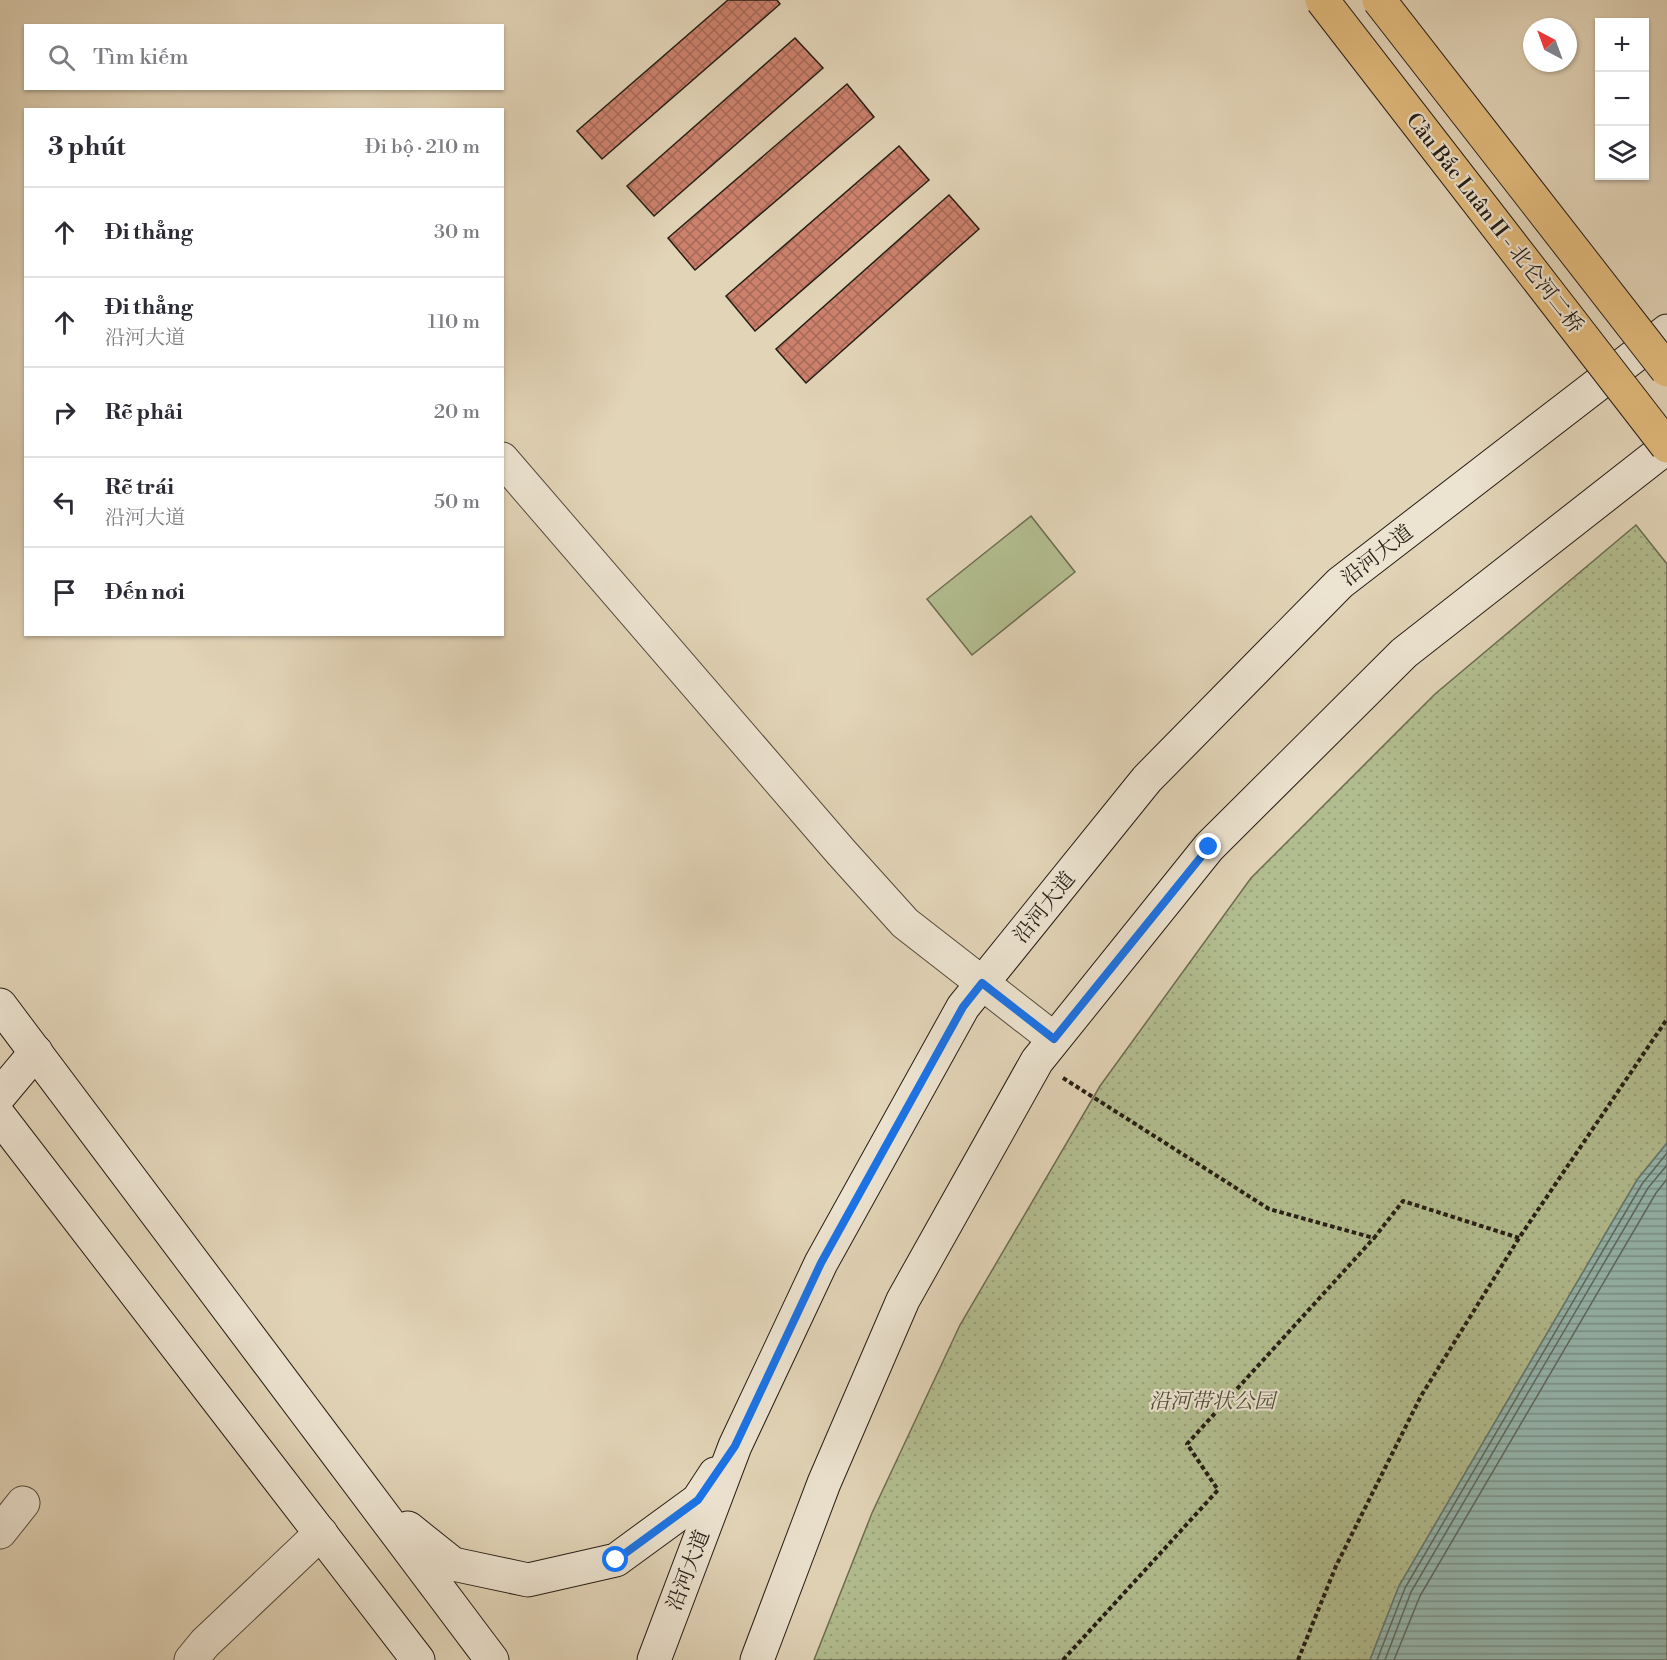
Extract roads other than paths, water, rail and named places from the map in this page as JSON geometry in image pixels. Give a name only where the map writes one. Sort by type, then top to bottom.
[{"type":"highway","name":"Cầu Bắc Luân II - 北仑河二桥","points":[[1322,0],[1667,447]]},
{"type":"highway","points":[[1379,0],[1667,370]]},
{"type":"main road","name":"沿河大道","points":[[654,1660],[735,1446],[821,1263],[963,1007],[1147,779],[1340,583],[1667,331]]},
{"type":"main road","points":[[757,1660],[824,1483],[903,1300],[1045,1050],[1209,847],[1404,652],[1667,447]]},
{"type":"main road","points":[[504,461],[905,923],[982,983],[1045,1050]]},
{"type":"main road","points":[[0,1005],[492,1660]]},
{"type":"main road","points":[[0,1095],[36,1052]]},
{"type":"main road","points":[[0,1117],[418,1660]]},
{"type":"main road","points":[[369,1497],[453,1564],[528,1580],[616,1560],[698,1500],[735,1446]]},
{"type":"main road","points":[[0,1532],[23,1503]]},
{"type":"main road","points":[[191,1660],[205,1643],[321,1533]]},
{"type":"water","points":[[1667,1143],[1667,1660],[1370,1660],[1399,1586],[1637,1180]]},
{"type":"park label","name":"沿河带状公园","points":[[1212,1401]]}]
